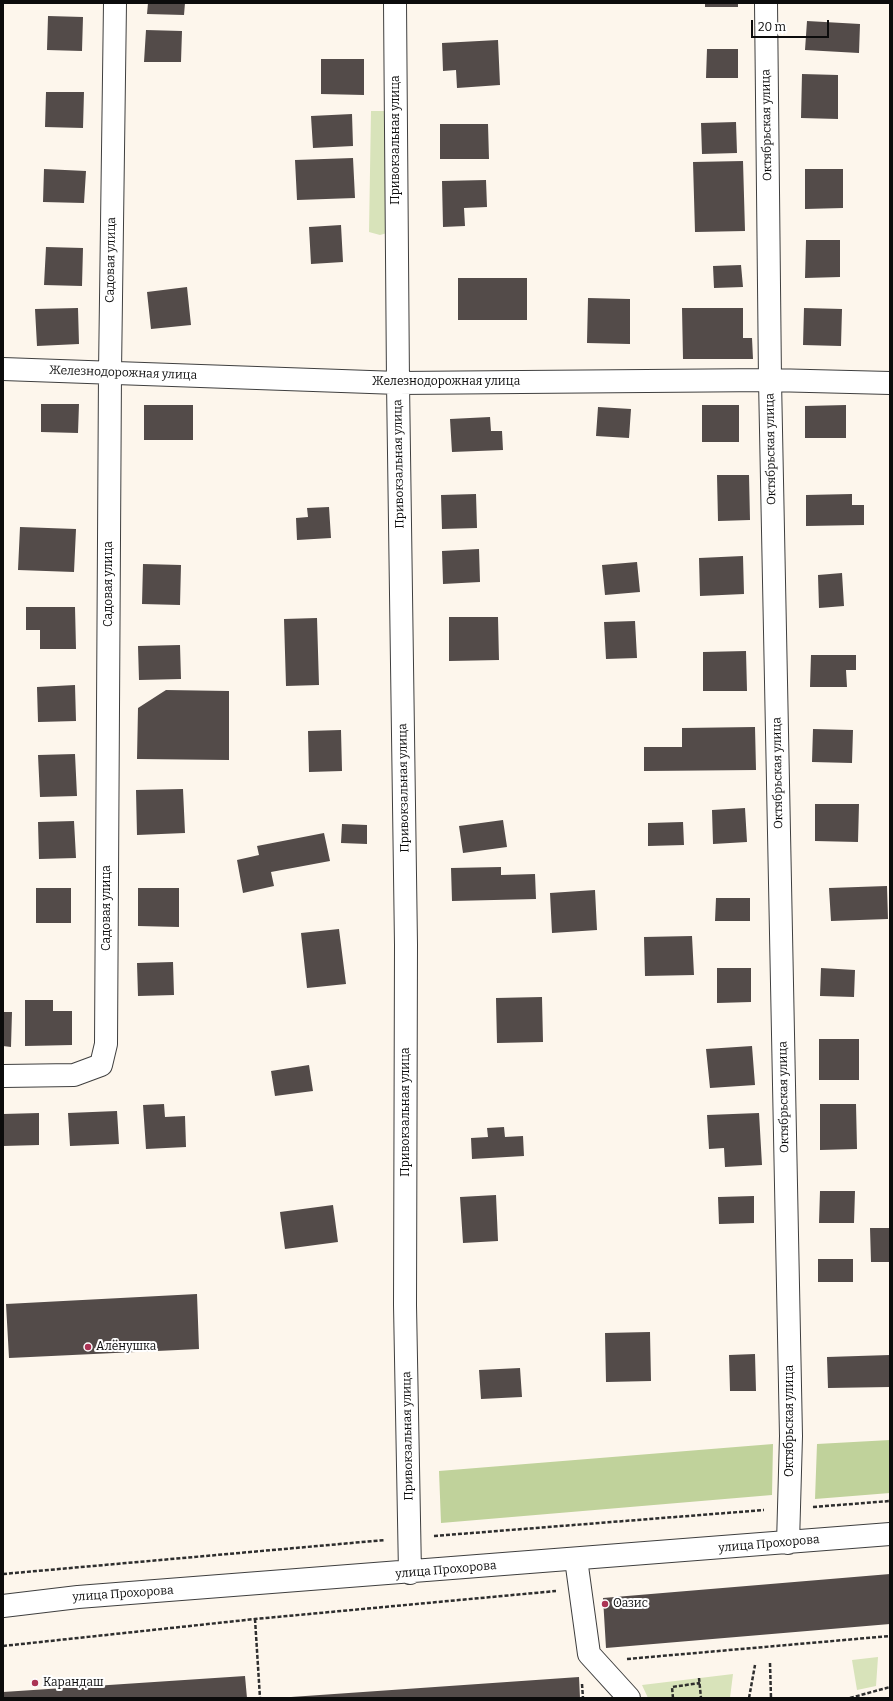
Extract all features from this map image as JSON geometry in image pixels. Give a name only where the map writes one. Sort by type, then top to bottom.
[{"type":"street","name":"Садовая улица","points":[[3,1076],[74,1075],[101,1065],[106,1044],[110,372],[115,3]]},
{"type":"street","name":"Привокзальная улица","points":[[395,3],[398,383],[406,946],[405,1305],[410,1573]]},
{"type":"street","name":"Октябрьская улица","points":[[766,3],[770,380],[791,1428],[788,1543]]},
{"type":"street","name":"Железнодорожная улица","points":[[3,369],[398,383],[770,380],[890,384]]},
{"type":"street","name":"улица Прохорова","points":[[3,1606],[78,1597],[410,1573],[890,1534]]},
{"type":"street","points":[[576,1559],[588,1654],[629,1698]]},
{"type":"path","points":[[3,1574],[410,1538],[890,1501]]},
{"type":"path","points":[[3,1646],[557,1590]]},
{"type":"path","points":[[254,1620],[260,1698]]},
{"type":"path","points":[[620,1660],[890,1636]]},
{"type":"path","points":[[770,1663],[771,1698]]},
{"type":"path","points":[[750,1698],[754,1665]]},
{"type":"path","points":[[699,1678],[701,1698]]},
{"type":"path","points":[[673,1698],[672,1686],[700,1682]]},
{"type":"path","points":[[850,1698],[890,1687]]},
{"type":"green space","points":[[371,111],[396,111],[394,231],[380,235],[369,232]]},
{"type":"green space","points":[[890,1440],[890,1493],[815,1499],[817,1444]]},
{"type":"green space","points":[[773,1444],[772,1495],[441,1523],[439,1471]]},
{"type":"green space","points":[[878,1657],[876,1686],[857,1690],[852,1660]]},
{"type":"green space","points":[[733,1674],[730,1698],[648,1698],[642,1685]]},
{"type":"building","points":[[148,3],[185,3],[184,15],[147,14]]},
{"type":"building","points":[[705,3],[738,3],[738,7],[705,7]]},
{"type":"building","points":[[48,16],[83,17],[82,51],[47,50]]},
{"type":"building","points":[[807,21],[860,24],[859,53],[805,50]]},
{"type":"building","points":[[146,30],[182,31],[181,62],[144,62]]},
{"type":"building","points":[[498,40],[500,85],[457,88],[456,70],[443,71],[442,43]]},
{"type":"building","points":[[707,49],[738,49],[738,78],[706,78]]},
{"type":"building","points":[[321,59],[364,59],[364,95],[321,94]]},
{"type":"building","points":[[802,74],[838,75],[838,119],[801,118]]},
{"type":"building","points":[[46,92],[84,92],[83,128],[45,127]]},
{"type":"building","points":[[352,114],[353,146],[313,148],[311,116]]},
{"type":"building","points":[[736,122],[737,153],[702,154],[701,123]]},
{"type":"building","points":[[440,124],[488,124],[489,159],[440,159]]},
{"type":"building","points":[[353,158],[355,198],[297,200],[295,160]]},
{"type":"building","points":[[743,161],[745,231],[695,232],[693,162]]},
{"type":"building","points":[[44,169],[86,171],[84,203],[43,202]]},
{"type":"building","points":[[805,169],[843,169],[843,208],[805,209]]},
{"type":"building","points":[[486,180],[487,207],[464,208],[465,226],[443,227],[442,181]]},
{"type":"building","points":[[341,225],[343,262],[311,264],[309,227]]},
{"type":"building","points":[[806,240],[840,240],[840,277],[805,278]]},
{"type":"building","points":[[46,247],[83,248],[82,286],[44,285]]},
{"type":"building","points":[[741,265],[743,287],[714,288],[713,266]]},
{"type":"building","points":[[458,278],[527,278],[527,320],[458,320]]},
{"type":"building","points":[[187,287],[191,325],[151,329],[147,292]]},
{"type":"building","points":[[588,298],[630,299],[630,344],[587,343]]},
{"type":"building","points":[[78,308],[79,344],[37,346],[35,309]]},
{"type":"building","points":[[682,308],[743,308],[743,338],[752,338],[753,359],[683,359]]},
{"type":"building","points":[[804,308],[842,309],[841,346],[803,345]]},
{"type":"building","points":[[41,404],[79,404],[78,433],[41,432]]},
{"type":"building","points":[[144,405],[193,405],[193,440],[144,440]]},
{"type":"building","points":[[702,405],[739,405],[739,442],[702,442]]},
{"type":"building","points":[[846,405],[846,438],[805,438],[805,406]]},
{"type":"building","points":[[598,407],[631,409],[629,438],[596,436]]},
{"type":"building","points":[[490,417],[491,431],[502,431],[503,450],[452,452],[450,419]]},
{"type":"building","points":[[717,475],[749,475],[750,520],[718,521]]},
{"type":"building","points":[[476,494],[477,528],[442,529],[441,495]]},
{"type":"building","points":[[852,494],[852,505],[864,505],[864,525],[806,526],[806,495]]},
{"type":"building","points":[[329,507],[331,538],[297,540],[296,518],[308,517],[307,508]]},
{"type":"building","points":[[20,527],[76,529],[74,572],[18,570]]},
{"type":"building","points":[[479,549],[480,582],[443,584],[442,551]]},
{"type":"building","points":[[743,556],[744,594],[700,596],[699,558]]},
{"type":"building","points":[[637,562],[640,592],[605,595],[602,565]]},
{"type":"building","points":[[143,564],[181,565],[180,605],[142,604]]},
{"type":"building","points":[[842,573],[844,606],[819,608],[818,575]]},
{"type":"building","points":[[26,607],[75,607],[76,649],[40,649],[40,630],[26,630]]},
{"type":"building","points":[[449,617],[498,617],[499,660],[449,661]]},
{"type":"building","points":[[317,618],[319,685],[286,686],[284,619]]},
{"type":"building","points":[[635,621],[637,658],[606,659],[604,622]]},
{"type":"building","points":[[180,645],[181,679],[139,680],[138,646]]},
{"type":"building","points":[[746,651],[747,691],[703,691],[703,652]]},
{"type":"building","points":[[811,655],[856,655],[856,670],[846,670],[847,687],[810,687]]},
{"type":"building","points":[[75,685],[76,721],[38,722],[37,687]]},
{"type":"building","points":[[166,690],[229,691],[229,760],[137,759],[138,708]]},
{"type":"building","points":[[755,727],[756,770],[644,771],[644,747],[682,747],[682,728]]},
{"type":"building","points":[[813,729],[853,730],[852,763],[812,762]]},
{"type":"building","points":[[341,730],[342,771],[309,772],[308,731]]},
{"type":"building","points":[[75,754],[77,796],[40,797],[38,755]]},
{"type":"building","points":[[183,789],[185,833],[137,835],[136,790]]},
{"type":"building","points":[[815,804],[859,804],[858,842],[815,841]]},
{"type":"building","points":[[745,808],[747,842],[713,844],[712,810]]},
{"type":"building","points":[[503,820],[507,847],[463,853],[459,826]]},
{"type":"building","points":[[74,821],[76,858],[39,859],[38,822]]},
{"type":"building","points":[[683,822],[684,845],[648,846],[648,823]]},
{"type":"building","points":[[342,824],[367,825],[367,844],[341,843]]},
{"type":"building","points":[[324,833],[330,861],[271,872],[274,886],[243,893],[237,860],[259,855],[257,846]]},
{"type":"building","points":[[501,867],[501,875],[535,874],[536,899],[452,901],[451,868]]},
{"type":"building","points":[[887,886],[888,919],[831,921],[829,888]]},
{"type":"building","points":[[36,888],[71,888],[71,923],[36,923]]},
{"type":"building","points":[[138,888],[179,888],[179,927],[138,926]]},
{"type":"building","points":[[595,890],[597,930],[552,933],[550,893]]},
{"type":"building","points":[[716,898],[750,898],[750,921],[715,921]]},
{"type":"building","points":[[339,929],[346,984],[307,988],[301,933]]},
{"type":"building","points":[[692,936],[694,975],[645,976],[644,937]]},
{"type":"building","points":[[173,962],[174,995],[138,996],[137,963]]},
{"type":"building","points":[[717,968],[751,968],[751,1002],[717,1003]]},
{"type":"building","points":[[821,968],[855,970],[854,997],[820,996]]},
{"type":"building","points":[[542,997],[543,1042],[497,1043],[496,998]]},
{"type":"building","points":[[25,1000],[53,1000],[53,1011],[72,1011],[72,1045],[25,1046]]},
{"type":"building","points":[[3,1012],[12,1012],[11,1047],[3,1046]]},
{"type":"building","points":[[819,1039],[859,1039],[859,1080],[819,1080]]},
{"type":"building","points":[[752,1046],[755,1085],[710,1088],[706,1049]]},
{"type":"building","points":[[309,1065],[313,1091],[275,1096],[271,1071]]},
{"type":"building","points":[[164,1104],[165,1117],[185,1116],[186,1147],[146,1149],[143,1105]]},
{"type":"building","points":[[820,1104],[856,1104],[857,1149],[820,1150]]},
{"type":"building","points":[[117,1111],[119,1144],[70,1146],[68,1113]]},
{"type":"building","points":[[39,1113],[39,1145],[3,1146],[3,1114]]},
{"type":"building","points":[[759,1113],[762,1165],[725,1167],[724,1148],[709,1149],[707,1115]]},
{"type":"building","points":[[504,1127],[505,1137],[523,1136],[524,1156],[472,1159],[471,1138],[488,1137],[487,1128]]},
{"type":"building","points":[[820,1191],[855,1191],[854,1223],[819,1223]]},
{"type":"building","points":[[496,1195],[498,1241],[463,1243],[460,1197]]},
{"type":"building","points":[[754,1196],[754,1223],[719,1224],[718,1197]]},
{"type":"building","points":[[333,1205],[338,1242],[285,1249],[280,1212]]},
{"type":"building","points":[[870,1228],[890,1228],[890,1262],[871,1262]]},
{"type":"building","points":[[818,1259],[853,1259],[853,1282],[818,1282]]},
{"type":"building","points":[[197,1294],[199,1349],[9,1358],[6,1304]]},
{"type":"building","points":[[650,1332],[651,1381],[606,1382],[605,1333]]},
{"type":"building","points":[[755,1354],[756,1391],[730,1391],[729,1355]]},
{"type":"building","points":[[890,1355],[890,1387],[828,1388],[827,1357]]},
{"type":"building","points":[[520,1368],[522,1397],[481,1399],[479,1370]]},
{"type":"building","points":[[890,1574],[890,1624],[606,1648],[603,1598]]},
{"type":"building","points":[[245,1676],[247,1698],[3,1698],[3,1692]]},
{"type":"building","points":[[579,1677],[580,1698],[291,1698],[291,1697]]},
{"type":"place","name":"Алёнушка","points":[[88,1347]]},
{"type":"place","name":"Оазис","points":[[605,1604]]},
{"type":"place","name":"Карандаш","points":[[35,1683]]}]
